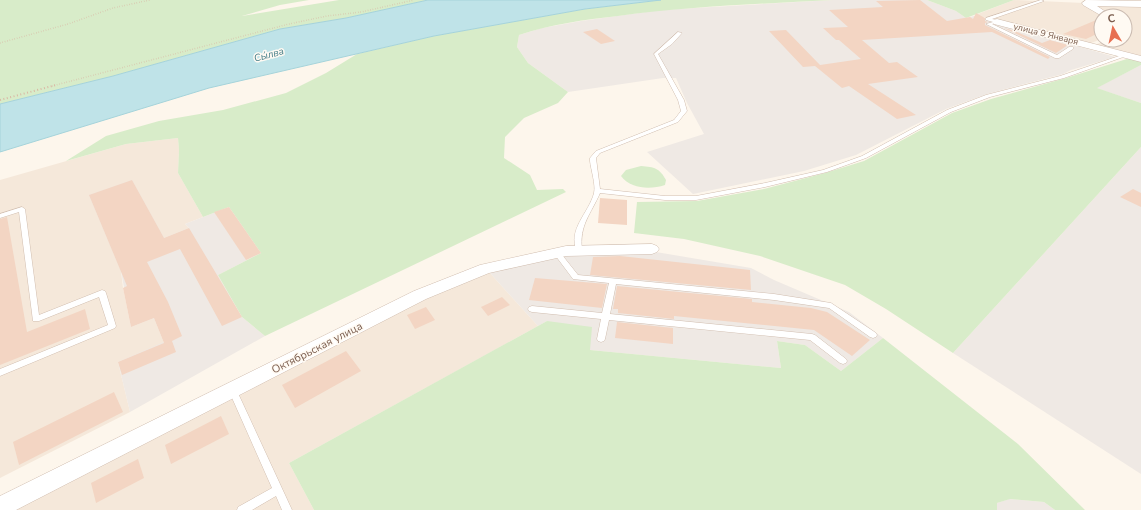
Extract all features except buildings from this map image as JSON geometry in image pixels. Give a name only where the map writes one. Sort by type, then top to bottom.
[{"type":"street","points":[[1094,8],[1086,3],[1141,4]]},
{"type":"street","name":"улица 9 Января","points":[[997,22],[1141,59]]},
{"type":"street","name":"Октябрьская улица","points":[[0,507],[233,391],[420,295],[485,269],[566,251],[652,249]]},
{"type":"lane","points":[[997,22],[987,19],[1042,1]]},
{"type":"lane","points":[[997,22],[988,24],[1057,57],[1071,48]]},
{"type":"lane","points":[[579,250],[576,240],[586,212],[598,191],[593,158],[598,152],[676,121],[684,111],[681,100],[656,54],[680,33]]},
{"type":"lane","points":[[598,191],[665,198],[696,198],[766,185],[825,171],[864,157],[949,111],[988,96],[1062,77],[1127,55]]},
{"type":"lane","points":[[0,216],[22,209],[36,319],[102,293],[112,326],[0,373]]},
{"type":"lane","points":[[558,253],[576,277],[774,297],[831,306],[873,335]]},
{"type":"lane","points":[[601,339],[613,281]]},
{"type":"lane","points":[[532,309],[812,337],[843,361]]},
{"type":"lane","points":[[233,391],[287,510]]},
{"type":"lane","points":[[242,510],[278,490]]},
{"type":"path","points":[[0,43],[68,24],[114,8],[150,0]]},
{"type":"path","points":[[0,100],[289,24],[326,16],[361,12],[414,0]]},
{"type":"shaded area","points":[[833,0],[927,0],[956,11],[966,18],[974,16],[1115,57],[1071,70],[1063,74],[987,94],[946,109],[856,155],[804,171],[693,194],[647,152],[704,134],[687,103],[676,78],[663,78],[568,92],[528,63],[517,47],[519,35],[542,28],[581,21],[660,10]]},
{"type":"shaded area","points":[[1014,0],[1084,3],[1093,8],[1093,42],[1089,44],[975,15]]},
{"type":"shaded area","points":[[1090,4],[1141,5],[1141,57],[1106,48],[1133,48],[1133,8],[1097,8]]},
{"type":"shaded area","points":[[1141,65],[1141,103],[1096,88]]},
{"type":"shaded area","points":[[178,138],[178,173],[203,217],[185,224],[189,228],[164,238],[121,271],[131,327],[154,318],[164,343],[118,362],[130,412],[0,478],[0,180],[126,144]]},
{"type":"shaded area","points":[[1141,147],[1141,474],[953,353]]},
{"type":"shaded area","points":[[132,180],[164,238],[189,228],[185,224],[229,207],[261,253],[218,275],[242,317],[265,336],[130,412],[118,362],[164,342],[154,318],[131,327],[121,271],[89,195]]},
{"type":"shaded area","points":[[650,251],[751,268],[774,280],[849,312],[883,338],[841,371],[805,345],[777,341],[781,368],[590,350],[547,321],[538,326],[489,272],[568,252]]},
{"type":"shaded area","points":[[489,272],[538,326],[289,463],[314,510],[4,510],[424,297]]},
{"type":"shaded area","points":[[1009,499],[1044,502],[1055,510],[997,510],[997,503]]},
{"type":"green space","points":[[0,0],[309,0],[280,5],[242,16],[339,0],[428,0],[346,18],[280,29],[113,76],[0,104]]},
{"type":"green space","points":[[661,0],[833,0],[671,10],[568,23],[519,35],[517,47],[528,63],[568,92],[558,103],[524,118],[505,137],[504,158],[530,175],[537,190],[563,189],[566,192],[265,336],[242,317],[218,275],[261,253],[229,207],[203,217],[178,173],[178,138],[126,144],[66,161],[106,136],[159,121],[223,110],[286,93],[326,73],[357,54],[434,36],[585,9]]},
{"type":"green space","points":[[927,0],[1014,0],[966,18],[956,11]]},
{"type":"green space","points":[[1130,58],[1141,61],[1141,65],[1097,88],[1141,103],[1141,147],[953,353],[886,309],[845,285],[760,256],[684,239],[634,233],[637,202],[697,201],[764,189],[825,173],[864,161],[952,113],[991,99]]},
{"type":"green space","points":[[641,166],[650,167],[659,171],[666,180],[665,185],[653,188],[635,186],[630,184],[621,176],[626,170]]},
{"type":"green space","points":[[547,321],[592,327],[590,350],[781,368],[777,341],[805,345],[841,371],[883,338],[1018,444],[1085,510],[1055,510],[1044,502],[1010,499],[997,503],[997,510],[314,510],[289,463]]},
{"type":"water","name":"Сы́лва","points":[[428,0],[661,0],[585,9],[434,36],[209,88],[0,152],[0,104],[113,76],[280,29],[346,18]]}]
